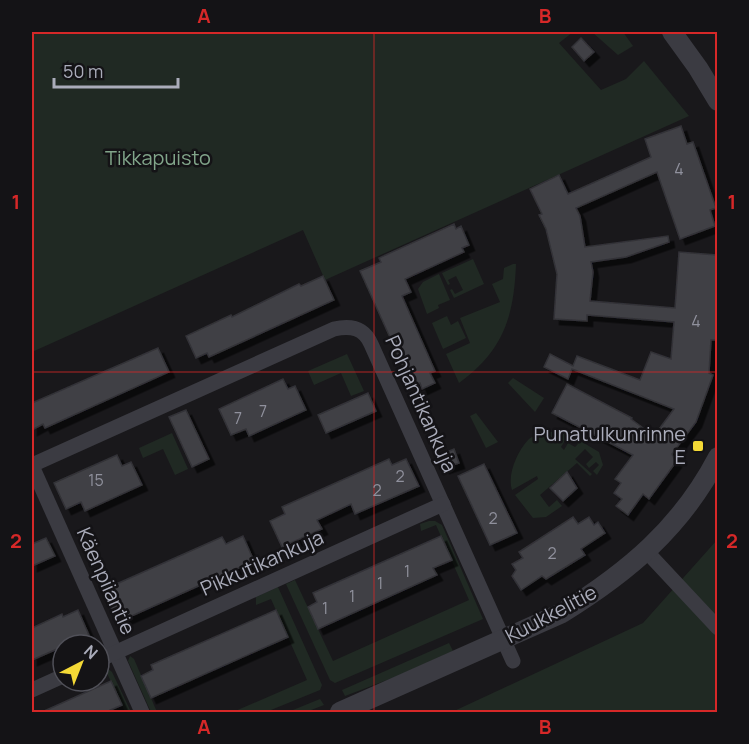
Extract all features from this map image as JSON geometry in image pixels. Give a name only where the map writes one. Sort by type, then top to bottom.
[{"type":"street","points":[[672,32],[698,68],[717,101]]},
{"type":"street","name":"Pohjantikankuja","points":[[32,466],[326,332],[349,326],[363,332],[368,337],[513,661]]},
{"type":"street","name":"Kuukkelitie","points":[[340,712],[562,613],[611,581],[647,552],[689,504],[707,478],[717,457]]},
{"type":"street","name":"Käenpiiantie","points":[[32,466],[142,712]]},
{"type":"street","name":"Pikkutikankuja","points":[[111,654],[443,504]]},
{"type":"street","points":[[647,552],[717,628]]},
{"type":"street","points":[[32,690],[51,681]]},
{"type":"green space","name":"Tikkapuisto","points":[[32,32],[573,32],[559,43],[601,90],[626,79],[644,61],[689,116],[325,280],[303,230],[32,352]]},
{"type":"green space","points":[[592,32],[623,32],[633,46],[618,55]]},
{"type":"green space","points":[[473,259],[484,284],[454,298],[450,290],[452,289],[455,294],[463,290],[456,276],[448,280],[450,284],[448,285],[442,273]]},
{"type":"green space","points":[[516,264],[515,283],[509,317],[503,331],[486,358],[459,383],[446,354],[470,343],[460,318],[500,302],[492,284],[503,279],[504,268]]},
{"type":"green space","points":[[439,274],[450,300],[438,305],[439,308],[427,314],[418,289],[423,282]]},
{"type":"green space","points":[[447,316],[451,325],[458,321],[466,338],[443,349],[432,323]]},
{"type":"green space","points":[[347,354],[364,391],[351,396],[341,373],[314,385],[308,371]]},
{"type":"green space","points":[[513,378],[544,398],[535,412],[508,383]]},
{"type":"green space","points":[[476,413],[498,442],[486,448],[470,416]]},
{"type":"green space","points":[[546,432],[569,434],[561,447],[564,450],[568,443],[575,447],[578,444],[571,439],[572,436],[599,452],[603,465],[597,475],[593,471],[599,465],[596,462],[589,468],[586,464],[593,457],[585,449],[575,459],[592,474],[590,476],[577,463],[540,495],[549,507],[557,500],[562,506],[546,517],[533,518],[515,495],[538,479],[537,476],[512,490],[511,478],[514,464],[524,445],[532,437]]},
{"type":"green space","points":[[172,433],[188,469],[175,475],[163,449],[143,458],[139,448]]},
{"type":"green space","points":[[429,521],[442,525],[483,619],[335,683],[330,680],[286,584],[295,580],[333,661],[469,600],[436,525],[421,531],[420,524]]},
{"type":"green space","points":[[717,540],[717,712],[452,712],[643,623]]},
{"type":"green space","points":[[278,587],[322,685],[320,690],[266,712],[233,712],[307,680],[271,599],[256,605],[256,597]]},
{"type":"green space","points":[[449,643],[453,651],[395,677],[345,696],[342,690]]},
{"type":"green space","points":[[130,656],[134,659],[157,712],[151,712],[128,661]]},
{"type":"green space","points":[[111,671],[131,712],[125,712],[111,682]]},
{"type":"green space","points":[[320,699],[324,705],[306,712],[288,712]]},
{"type":"building","points":[[581,38],[594,52],[584,61],[572,47]]},
{"type":"building","points":[[681,126],[687,144],[693,142],[716,208],[710,210],[715,226],[680,239],[657,172],[576,208],[580,216],[585,247],[668,236],[669,242],[626,257],[591,262],[593,272],[590,301],[675,308],[679,252],[717,255],[717,340],[711,340],[709,373],[713,375],[696,422],[672,454],[676,462],[649,499],[643,494],[628,515],[616,506],[622,499],[614,493],[621,483],[615,479],[633,455],[552,413],[567,384],[632,418],[654,436],[674,409],[572,369],[568,379],[544,367],[550,354],[573,366],[577,356],[640,380],[651,352],[671,359],[674,322],[587,315],[587,321],[554,319],[557,274],[546,229],[539,215],[542,214],[530,189],[559,175],[568,194],[651,157],[645,139]]},
{"type":"building","points":[[454,224],[456,229],[461,226],[469,245],[462,248],[464,252],[405,279],[411,292],[402,296],[435,371],[430,373],[435,383],[422,389],[420,383],[412,386],[360,271],[381,262],[379,258]]},
{"type":"building","points":[[323,276],[334,300],[209,357],[207,353],[196,358],[186,336],[231,315],[232,317],[299,284],[301,286]]},
{"type":"building","points":[[158,348],[169,372],[45,428],[43,424],[32,430],[32,403]]},
{"type":"building","points":[[283,379],[288,389],[295,386],[306,410],[249,436],[246,429],[231,435],[219,409]]},
{"type":"building","points":[[368,393],[376,411],[326,433],[318,415]]},
{"type":"building","points":[[186,410],[209,459],[192,467],[169,417]]},
{"type":"building","points":[[454,449],[459,463],[444,468],[440,455]]},
{"type":"building","points":[[117,455],[122,466],[131,462],[142,485],[85,511],[81,502],[66,509],[54,483]]},
{"type":"building","points":[[389,459],[392,465],[406,459],[419,486],[355,514],[351,504],[317,520],[322,529],[282,547],[270,521],[285,514],[282,507]]},
{"type":"building","points":[[484,464],[517,533],[490,545],[458,476]]},
{"type":"building","points":[[567,472],[577,488],[563,501],[550,488]]},
{"type":"building","points":[[573,517],[578,524],[589,517],[594,525],[598,522],[605,533],[581,549],[585,555],[546,579],[542,576],[521,590],[512,576],[516,570],[512,564],[523,558],[519,552]]},
{"type":"building","points":[[243,536],[254,561],[125,619],[120,609],[113,612],[103,590],[222,537],[226,544]]},
{"type":"building","points":[[441,536],[452,560],[433,568],[437,575],[318,629],[308,607],[317,602],[313,593]]},
{"type":"building","points":[[46,538],[55,556],[32,566],[32,544]]},
{"type":"building","points":[[78,610],[88,633],[51,633],[51,652],[32,660],[32,628],[62,614],[63,617]]},
{"type":"building","points":[[276,610],[288,637],[151,698],[141,676],[153,670],[151,665]]},
{"type":"building","points":[[111,681],[122,705],[106,712],[42,712],[84,693],[111,693]]},
{"type":"place","name":"Punatulkunrinne E","points":[[698,446]]}]
